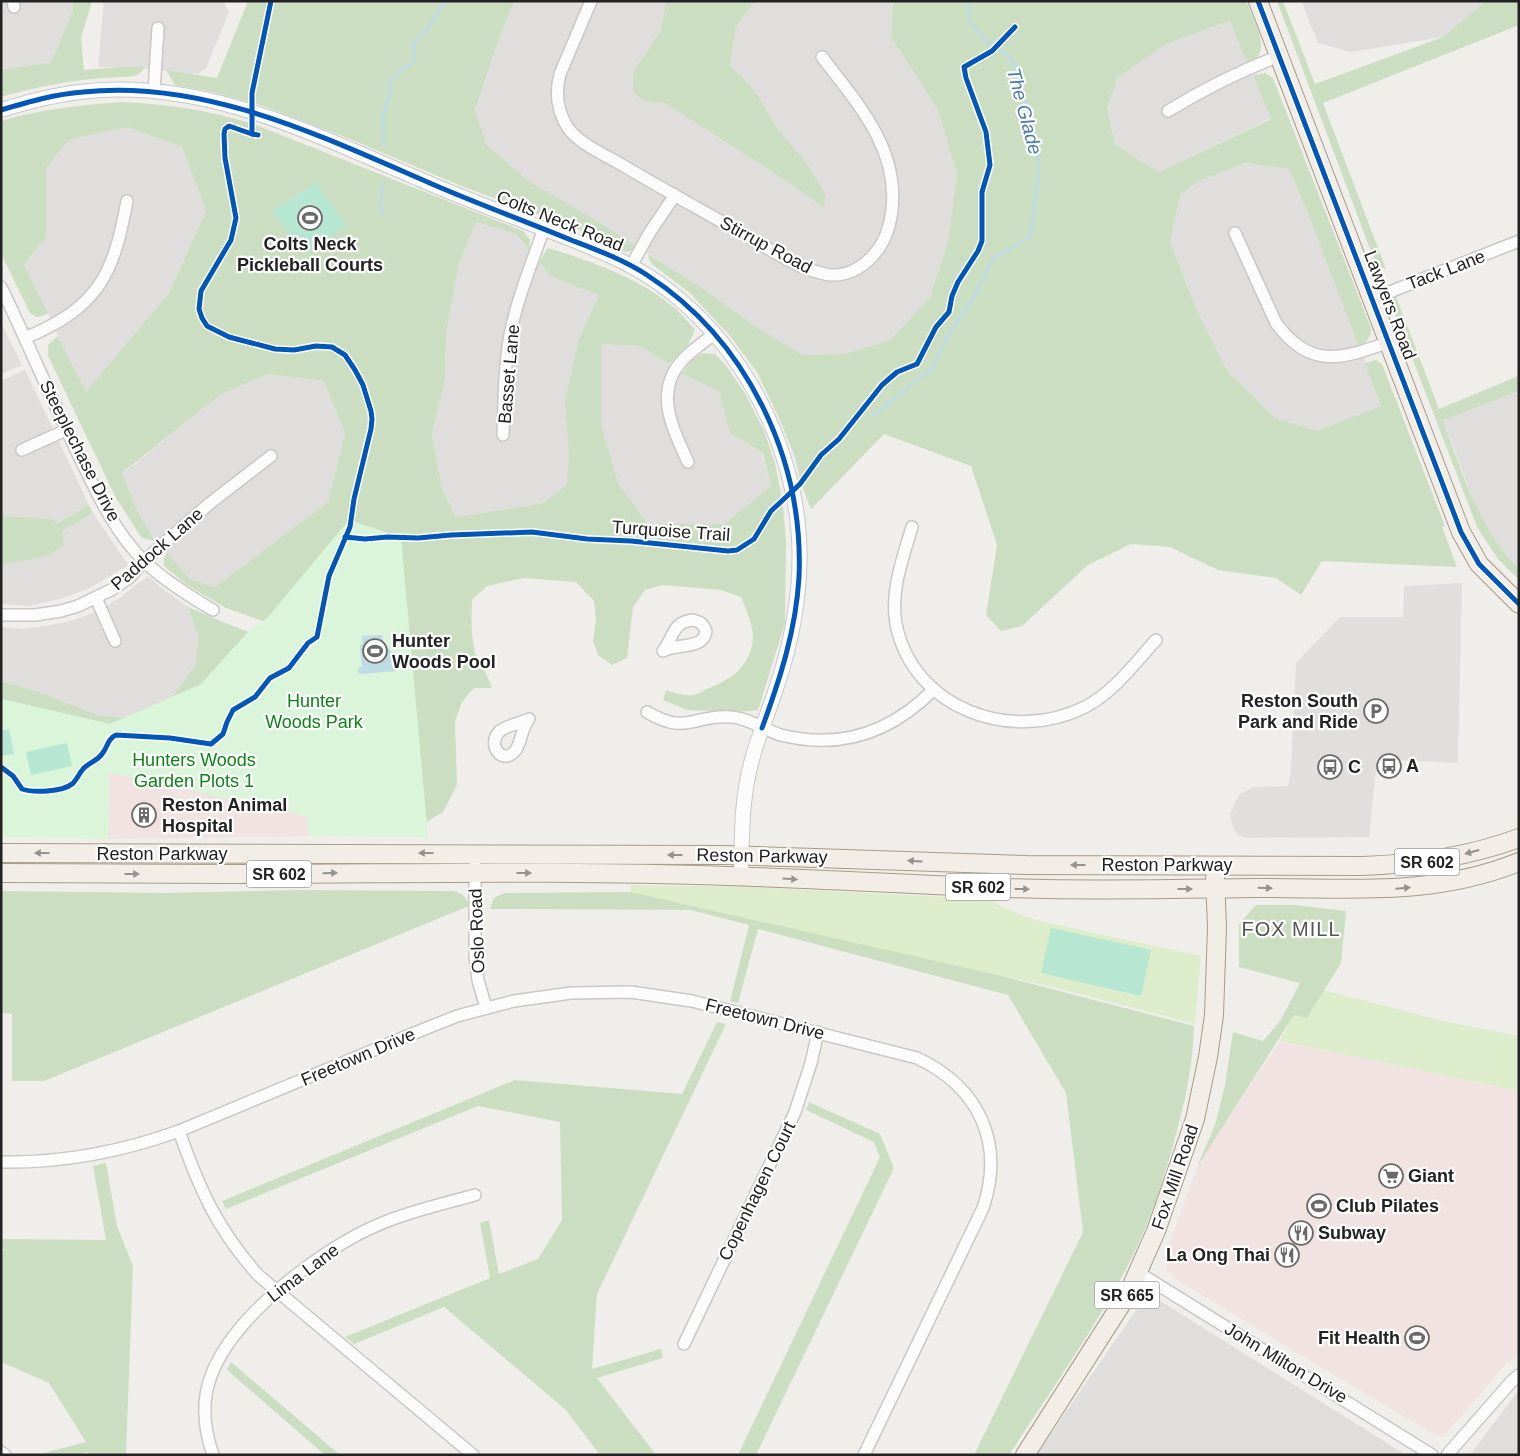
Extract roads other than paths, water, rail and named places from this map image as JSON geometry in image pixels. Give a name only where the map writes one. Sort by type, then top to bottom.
[{"type":"main road","name":"Lawyers Road","points":[[1258,1],[1461,532],[1479,564],[1519,604]]},
{"type":"main road","name":"Reston Parkway","points":[[1,853],[177,855],[742,855],[1026,865],[1401,865],[1434,861],[1472,853],[1519,838]]},
{"type":"main road","name":"Reston Parkway","points":[[1,873],[475,872],[741,876],[1013,888],[1400,889],[1488,874],[1516,864]]},
{"type":"main road","name":"Fox Mill Road","points":[[1025,1455],[1129,1292],[1156,1231],[1196,1119],[1214,1015],[1217,919],[1214,865]]},
{"type":"street","name":"Stirrup Road","points":[[591,1],[560,74],[558,84],[557,97],[563,119],[569,129],[587,144],[804,268],[832,275],[843,274],[858,268],[872,257],[887,235],[893,204],[890,170],[880,138],[869,119],[822,57]]},
{"type":"street","points":[[154,91],[158,28]]},
{"type":"street","points":[[1168,111],[1202,90],[1230,76],[1280,56]]},
{"type":"street","name":"Colts Neck Road","points":[[1,110],[50,97],[115,90],[154,91],[214,101],[256,114],[309,132],[632,266],[669,290],[715,333],[762,403],[773,428],[785,461],[797,519],[799,548],[799,578],[791,633],[780,677],[746,782],[742,824],[741,876]]},
{"type":"street","points":[[632,266],[650,232],[675,195]]},
{"type":"street","points":[[25,338],[76,311],[100,284],[116,252],[127,201]]},
{"type":"street","name":"Basset Lane","points":[[503,436],[506,368],[515,310],[544,228]]},
{"type":"street","points":[[1235,233],[1276,323],[1294,343],[1306,351],[1321,356],[1339,357],[1353,355],[1389,342]]},
{"type":"street","name":"Tack Lane","points":[[1372,299],[1519,241]]},
{"type":"street","name":"Steeplechase Drive","points":[[2,289],[66,430],[95,489],[113,520],[144,561],[162,577],[213,610]]},
{"type":"street","points":[[688,462],[670,418],[668,390],[675,370],[715,333]]},
{"type":"street","points":[[22,450],[66,430]]},
{"type":"street","name":"Paddock Lane","points":[[1,615],[35,615],[61,611],[96,598],[129,578],[144,561],[209,504],[271,456]]},
{"type":"street","points":[[912,528],[898,575],[896,624],[908,656],[917,670],[934,689],[948,700],[967,710],[990,718],[1016,723],[1052,719],[1086,706],[1102,697],[1116,685],[1156,640]]},
{"type":"street","points":[[96,598],[115,641]]},
{"type":"street","points":[[647,712],[674,724],[686,724],[729,716],[800,739],[841,740],[854,738],[890,724],[908,713],[934,689]]},
{"type":"street","name":"Oslo Road","points":[[475,854],[475,956],[478,980],[486,1008]]},
{"type":"street","name":"Freetown Drive","points":[[1,1162],[76,1158],[146,1143],[457,1016],[548,995],[631,992],[692,1001],[918,1058],[944,1073],[963,1090],[977,1110],[989,1142],[991,1159],[990,1184],[984,1208],[864,1455]]},
{"type":"street","name":"Copenhagen Court","points":[[684,1344],[795,1112],[804,1089],[818,1032]]},
{"type":"street","points":[[179,1131],[194,1173],[217,1221],[243,1258],[258,1275],[473,1455]]},
{"type":"street","name":"Lima Lane","points":[[213,1455],[205,1426],[204,1412],[210,1378],[224,1350],[276,1290],[315,1261],[354,1236],[379,1224],[403,1215],[475,1195]]},
{"type":"street","name":"John Milton Drive","points":[[1139,1272],[1432,1455]]},
{"type":"street","points":[[1447,1455],[1519,1375]]},
{"type":"street","points":[[1,1452],[5,1455]]},
{"type":"water","name":"Hunter Woods Pool","points":[[382,635],[384,646],[387,646],[396,655],[397,671],[359,674],[358,669],[362,666],[360,645],[363,644],[362,636]]},
{"type":"waterway","points":[[384,147],[383,115],[390,93],[389,84],[401,70],[413,63],[415,52],[413,44],[447,1]]},
{"type":"waterway","name":"The Glade","points":[[874,415],[931,369],[950,332],[973,298],[994,258],[1031,236],[1039,162],[1027,106],[1013,61],[1003,51],[986,42],[970,22],[968,1]]},
{"type":"waterway","points":[[383,184],[380,202],[383,215]]},
{"type":"place","name":"Colts Neck Pickleball Courts","points":[[310,218]]},
{"type":"place","name":"Hunter Woods Pool","points":[[375,651]]},
{"type":"place","name":"Reston South Park and Ride","points":[[1376,711]]},
{"type":"place","name":"A","points":[[1389,766]]},
{"type":"place","name":"C","points":[[1330,767]]},
{"type":"place","name":"Reston Animal Hospital","points":[[144,815]]},
{"type":"place","name":"Giant","points":[[1391,1176]]},
{"type":"place","name":"Club Pilates","points":[[1319,1206]]},
{"type":"place","name":"Subway","points":[[1301,1233]]},
{"type":"place","name":"La Ong Thai","points":[[1287,1255]]},
{"type":"place","name":"Fit Health","points":[[1417,1338]]},
{"type":"district","name":"FOX MILL","points":[[1291,929]]},
{"type":"park label","name":"Hunter Woods Park","points":[[314,711]]},
{"type":"park label","name":"Hunters Woods Garden Plots 1","points":[[194,770]]}]
